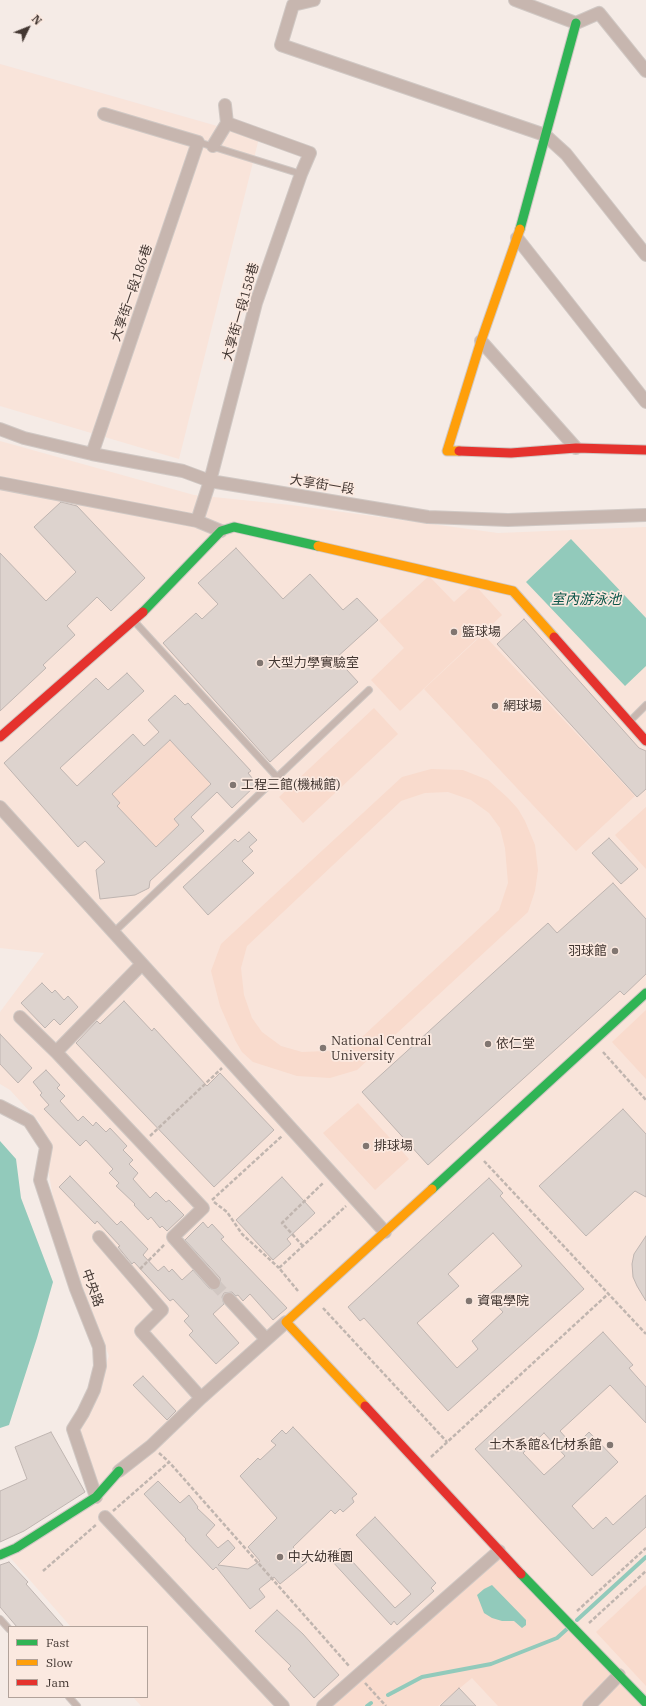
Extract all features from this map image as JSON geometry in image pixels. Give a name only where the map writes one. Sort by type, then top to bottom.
[{"type":"street","points":[[314,0],[293,5],[281,45],[545,135],[566,154],[646,255]]},
{"type":"street","points":[[515,0],[576,23],[598,13],[646,71]]},
{"type":"street","points":[[576,23],[518,238],[481,341],[447,451],[511,453],[576,448],[646,450]]},
{"type":"street","points":[[213,146],[227,123],[225,105]]},
{"type":"street","points":[[104,114],[198,142]]},
{"type":"street","name":"大享街一段158巷","points":[[197,521],[210,482],[256,303],[301,174],[310,153],[227,123]]},
{"type":"street","name":"大享街一段186巷","points":[[92,454],[198,142]]},
{"type":"street","points":[[518,238],[646,402]]},
{"type":"street","points":[[481,341],[576,448]]},
{"type":"street","name":"大享街一段","points":[[0,429],[24,438],[92,454],[183,471],[210,482],[428,517],[508,520],[646,515]]},
{"type":"street","points":[[0,483],[197,521],[221,531]]},
{"type":"street","points":[[0,737],[134,621],[221,531],[234,527],[513,591],[646,741]]},
{"type":"street","points":[[0,807],[385,1232]]},
{"type":"street","points":[[56,1052],[142,964]]},
{"type":"street","points":[[0,1555],[16,1548],[96,1497],[120,1471],[151,1446],[201,1398],[646,993]]},
{"type":"street","points":[[20,1017],[56,1052],[142,1144],[207,1204],[173,1237],[214,1283]]},
{"type":"street","name":"中央路","points":[[0,1106],[29,1121],[46,1147],[40,1180],[76,1289],[99,1347],[100,1366],[94,1390],[73,1429],[96,1497]]},
{"type":"street","points":[[99,1237],[134,1275],[162,1310],[140,1331],[201,1398]]},
{"type":"street","points":[[229,1300],[266,1340]]},
{"type":"street","points":[[286,1322],[646,1703]]},
{"type":"street","points":[[105,1517],[283,1706]]},
{"type":"street","points":[[323,1706],[500,1550]]},
{"type":"street","points":[[589,1706],[619,1675]]},
{"type":"lane","points":[[198,142],[301,174]]},
{"type":"lane","points":[[134,621],[277,777]]},
{"type":"lane","points":[[114,932],[369,690]]},
{"type":"lane","points":[[629,722],[646,705]]},
{"type":"lane","points":[[0,1619],[8,1629]]},
{"type":"lane","points":[[70,1698],[77,1706]]},
{"type":"path","points":[[593,1041],[646,1100]]},
{"type":"path","points":[[142,1144],[230,1061]]},
{"type":"path","points":[[291,1129],[207,1204],[227,1212],[242,1234],[279,1268],[447,1442]]},
{"type":"path","points":[[474,1150],[646,1334]]},
{"type":"path","points":[[303,1246],[282,1223],[332,1174]]},
{"type":"path","points":[[279,1268],[355,1199]]},
{"type":"path","points":[[134,1275],[173,1237]]},
{"type":"path","points":[[421,1466],[608,1294]]},
{"type":"path","points":[[43,1571],[169,1462],[386,1706]]},
{"type":"path","points":[[568,1620],[646,1548]]},
{"type":"path","points":[[579,1633],[646,1570]]},
{"type":"shaded area","points":[[0,64],[259,138],[179,459],[0,406]]},
{"type":"shaded area","name":"National Central University","points":[[0,441],[194,495],[291,505],[498,533],[646,527],[646,1706],[141,1706],[134,1698],[148,1698],[148,1626],[70,1626],[7,1554],[104,1495],[76,1443],[109,1356],[57,1220],[40,1123],[10,1090],[0,1084],[0,1012],[44,953],[0,948]]},
{"type":"shaded area","name":"籃球場","points":[[429,576],[454,602],[474,584],[502,615],[400,711],[371,680],[404,648],[379,621]]},
{"type":"shaded area","points":[[483,634],[635,796],[576,851],[424,689]]},
{"type":"shaded area","points":[[374,708],[398,734],[303,823],[279,797]]},
{"type":"shaded area","points":[[170,740],[211,784],[174,819],[179,825],[150,853],[152,843],[117,806],[120,803],[116,799],[106,799]]},
{"type":"shaded area","points":[[431,769],[463,770],[488,780],[508,798],[518,809],[525,821],[535,845],[538,870],[535,891],[528,912],[357,1070],[330,1078],[297,1076],[253,1062],[242,1052],[220,1006],[211,971],[221,944],[402,777]],"holes":[[[448,792],[471,800],[489,813],[500,828],[505,848],[508,883],[499,910],[348,1050],[302,1052],[281,1046],[262,1032],[252,1018],[244,995],[241,968],[247,946],[401,801],[425,793]]]},
{"type":"shaded area","points":[[646,807],[646,869],[615,835]]},
{"type":"shaded area","points":[[646,1010],[646,1079],[612,1042]]},
{"type":"shaded area","name":"排球場","points":[[358,1103],[409,1159],[375,1190],[323,1133]]},
{"type":"shaded area","points":[[499,1551],[646,1706],[498,1706],[472,1678],[438,1706],[323,1706]]},
{"type":"shaded area","points":[[646,1585],[646,1686],[596,1632]]},
{"type":"water","name":"室內游泳池","points":[[571,539],[646,618],[646,666],[625,686],[526,582]]},
{"type":"water","points":[[0,1141],[16,1159],[21,1198],[53,1282],[9,1425],[0,1428]]},
{"type":"water","points":[[492,1585],[526,1620],[526,1625],[522,1628],[514,1621],[502,1621],[492,1618],[484,1613],[477,1595]]},
{"type":"building","points":[[61,502],[77,506],[145,578],[111,611],[97,597],[67,626],[75,635],[43,665],[46,668],[0,711],[0,553],[46,601],[76,572],[34,527]]},
{"type":"building","name":"大型力學實驗室","points":[[236,548],[283,599],[310,574],[343,610],[357,598],[378,620],[336,658],[358,682],[270,762],[163,643],[196,613],[202,619],[218,604],[198,583]]},
{"type":"building","points":[[524,619],[639,748],[646,751],[646,789],[637,797],[497,644]]},
{"type":"building","name":"工程三館(機械館)","points":[[127,673],[144,691],[60,768],[77,786],[133,734],[144,746],[159,732],[148,720],[175,695],[185,705],[188,703],[251,771],[248,773],[257,784],[232,808],[217,792],[191,817],[204,831],[150,881],[149,888],[135,895],[100,899],[96,870],[105,862],[85,841],[78,847],[4,763],[96,678],[108,690]],"holes":[[[170,740],[211,784],[174,819],[179,825],[156,847],[117,806],[120,803],[112,794]]]},
{"type":"building","points":[[249,832],[257,840],[249,847],[253,851],[242,861],[254,873],[208,915],[183,887],[235,839],[238,842]]},
{"type":"building","points":[[609,838],[638,869],[621,884],[592,853]]},
{"type":"building","name":"依仁堂","points":[[613,883],[646,919],[646,974],[624,995],[620,991],[428,1165],[362,1092],[548,923],[557,933]]},
{"type":"building","points":[[42,983],[52,993],[55,990],[64,1000],[68,996],[78,1007],[60,1025],[54,1019],[45,1028],[21,1003]]},
{"type":"building","points":[[124,1001],[152,1031],[154,1028],[207,1086],[220,1073],[274,1130],[214,1187],[76,1043],[97,1021],[100,1024]]},
{"type":"building","points":[[0,1034],[32,1068],[18,1083],[0,1064]]},
{"type":"building","points":[[46,1070],[60,1085],[57,1088],[65,1096],[60,1101],[78,1121],[83,1116],[93,1126],[96,1122],[106,1132],[110,1128],[127,1146],[123,1150],[133,1160],[129,1164],[138,1173],[133,1179],[150,1198],[156,1192],[166,1202],[169,1200],[184,1215],[167,1231],[162,1226],[160,1228],[151,1217],[148,1220],[134,1205],[135,1204],[116,1186],[119,1183],[109,1173],[113,1169],[86,1140],[80,1146],[44,1109],[49,1105],[40,1095],[42,1093],[33,1082]]},
{"type":"building","points":[[623,1109],[646,1134],[646,1197],[635,1191],[586,1236],[539,1186]]},
{"type":"building","points":[[70,1176],[117,1225],[121,1221],[148,1249],[143,1255],[158,1271],[164,1266],[169,1272],[172,1269],[182,1280],[193,1270],[209,1288],[215,1290],[219,1289],[221,1285],[220,1278],[185,1240],[203,1222],[208,1228],[212,1224],[224,1237],[221,1239],[287,1308],[273,1320],[250,1294],[243,1301],[238,1295],[236,1296],[232,1292],[224,1293],[222,1297],[224,1304],[213,1314],[239,1343],[216,1364],[189,1335],[193,1331],[184,1321],[189,1316],[173,1299],[170,1301],[134,1262],[132,1264],[118,1247],[120,1246],[97,1221],[95,1224],[59,1187]]},
{"type":"building","points":[[282,1177],[315,1213],[287,1239],[291,1244],[273,1260],[236,1220]]},
{"type":"building","points":[[489,1178],[503,1193],[500,1196],[584,1289],[448,1411],[364,1318],[360,1321],[348,1307]],"holes":[[[493,1233],[522,1266],[488,1296],[503,1312],[472,1341],[478,1349],[457,1368],[417,1323],[459,1286],[448,1274]]]},
{"type":"building","points":[[646,1236],[646,1301],[633,1277],[632,1264],[634,1254]]},
{"type":"building","points":[[603,1332],[633,1365],[629,1368],[646,1387],[646,1423],[610,1385],[560,1431],[574,1447],[589,1432],[618,1462],[572,1506],[593,1529],[606,1517],[613,1525],[646,1495],[646,1527],[592,1576],[475,1449]],"holes":[[[544,1433],[565,1456],[544,1475],[523,1453]]]},
{"type":"building","points":[[143,1376],[176,1411],[167,1420],[133,1385]]},
{"type":"building","points":[[293,1427],[357,1494],[352,1498],[354,1502],[343,1512],[340,1509],[335,1514],[331,1510],[293,1547],[307,1562],[280,1584],[274,1577],[259,1589],[265,1597],[250,1609],[216,1567],[213,1570],[144,1494],[158,1481],[180,1503],[189,1495],[198,1507],[197,1508],[215,1525],[206,1535],[218,1548],[228,1540],[235,1548],[218,1565],[248,1569],[260,1561],[248,1547],[277,1518],[240,1476],[258,1458],[260,1460],[276,1445],[271,1441],[282,1430],[286,1434]]},
{"type":"building","points":[[51,1432],[85,1492],[24,1531],[0,1542],[0,1491],[27,1479],[15,1447]]},
{"type":"building","points":[[375,1517],[436,1583],[431,1588],[434,1591],[397,1625],[394,1621],[391,1625],[331,1560],[333,1558],[331,1557],[340,1548],[395,1608],[411,1594],[356,1535]]},
{"type":"building","points":[[9,1562],[28,1582],[26,1584],[63,1626],[16,1626],[0,1607],[0,1565]]},
{"type":"building","points":[[277,1610],[303,1634],[339,1675],[314,1698],[288,1669],[291,1666],[255,1631]]},
{"type":"building","points":[[459,1688],[476,1706],[440,1706]]},
{"type":"waterway","points":[[577,1620],[646,1557]]},
{"type":"waterway","points":[[388,1695],[422,1677],[491,1664],[557,1638],[567,1629]]},
{"type":"waterway","points":[[367,1706],[371,1703]]},
{"type":"tunnel","points":[[214,1283],[229,1299]]},
{"type":"traffic: fast","points":[[520,229],[576,23]]},
{"type":"traffic: fast","points":[[143,612],[221,531],[234,527],[318,546]]},
{"type":"traffic: fast","points":[[432,1189],[646,993]]},
{"type":"traffic: fast","points":[[0,1555],[16,1548],[96,1497],[119,1471]]},
{"type":"traffic: fast","points":[[521,1574],[646,1703]]},
{"type":"traffic: slow","points":[[459,451],[447,451],[481,341],[520,229]]},
{"type":"traffic: slow","points":[[318,546],[513,591],[554,637]]},
{"type":"traffic: slow","points":[[365,1406],[286,1322],[432,1189]]},
{"type":"traffic: jam","points":[[459,451],[511,453],[576,448],[646,450]]},
{"type":"traffic: jam","points":[[0,737],[143,612]]},
{"type":"traffic: jam","points":[[554,637],[646,741]]},
{"type":"traffic: jam","points":[[365,1406],[521,1574]]},
{"type":"place","name":"籃球場","points":[[454,632]]},
{"type":"place","name":"大型力學實驗室","points":[[260,663]]},
{"type":"place","name":"網球場","points":[[495,706]]},
{"type":"place","name":"工程三館(機械館)","points":[[233,785]]},
{"type":"place","name":"羽球館","points":[[615,951]]},
{"type":"place","name":"依仁堂","points":[[488,1044]]},
{"type":"place","name":"National Central University","points":[[323,1048]]},
{"type":"place","name":"排球場","points":[[366,1146]]},
{"type":"place","name":"資電學院","points":[[469,1301]]},
{"type":"place","name":"土木系館&化材系館","points":[[610,1445]]},
{"type":"place","name":"中大幼稚園","points":[[280,1557]]}]
